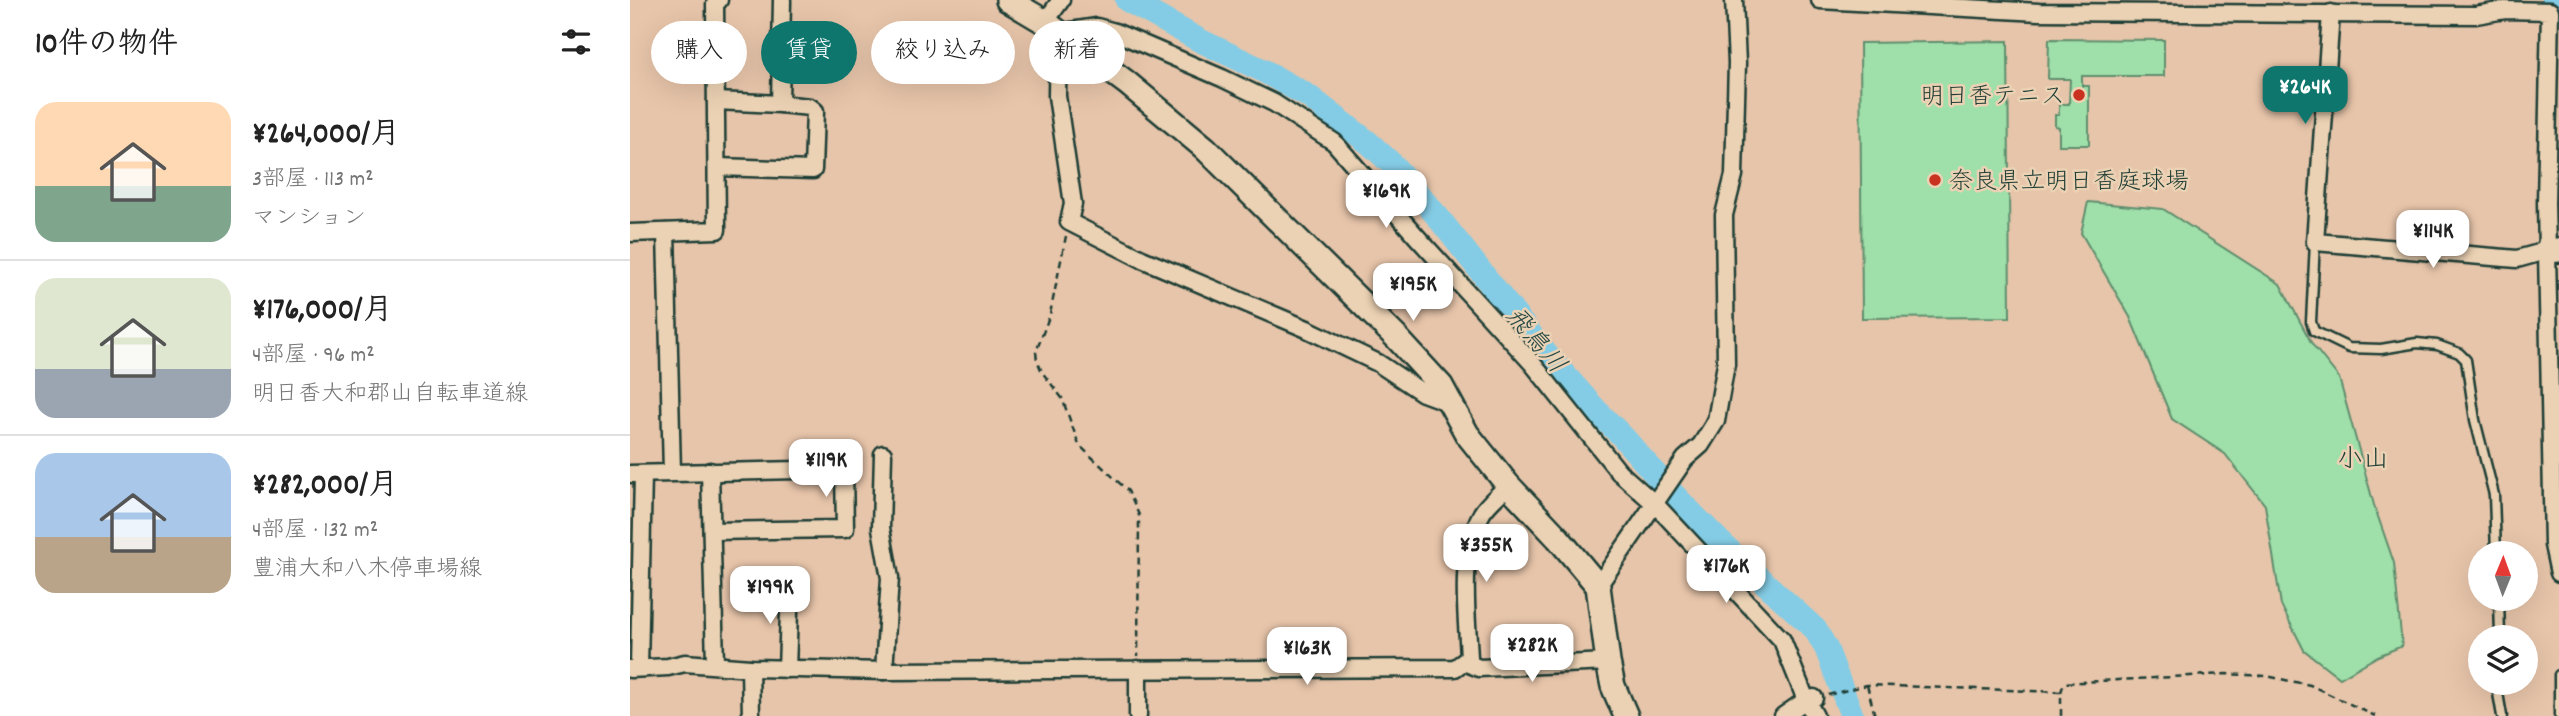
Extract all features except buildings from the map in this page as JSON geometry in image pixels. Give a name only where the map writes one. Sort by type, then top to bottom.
[{"type":"main road","points":[[1008,0],[1054,17],[1205,148],[1396,337],[1441,386],[1467,434],[1508,485],[1598,586],[1613,686],[1626,716]]},
{"type":"street","points":[[630,233],[717,230],[715,4],[719,0]]},
{"type":"street","points":[[780,104],[782,0]]},
{"type":"street","points":[[1598,586],[1685,458],[1701,445],[1716,421],[1726,364],[1724,215],[1734,175],[1737,63],[1734,0]]},
{"type":"street","points":[[1820,0],[2039,12],[2476,15],[2505,10],[2552,9],[2553,545],[2559,573]]},
{"type":"street","points":[[2331,13],[2315,242],[2518,259],[2553,250]]},
{"type":"street","points":[[1450,404],[1423,393],[1378,363],[1142,259],[1069,222],[1073,204],[1057,96],[1054,17],[1115,32],[1222,78],[1274,103],[1334,142],[1532,363],[1619,472],[1657,502],[1782,640],[1810,699],[1815,716]]},
{"type":"street","points":[[716,102],[780,104],[810,107],[815,111],[813,170],[717,167]]},
{"type":"street","points":[[666,232],[672,472]]},
{"type":"street","points":[[883,454],[881,528],[890,578],[884,671]]},
{"type":"street","points":[[712,531],[845,529],[844,469],[636,474],[634,668],[668,667],[685,663],[750,668],[884,671],[1455,668],[1469,658],[1468,557],[1474,534],[1483,511],[1508,485]]},
{"type":"street","points":[[710,471],[715,664]]},
{"type":"street","points":[[787,669],[790,583]]},
{"type":"street","points":[[1464,662],[1479,668],[1608,662]]},
{"type":"street","points":[[750,668],[751,716]]},
{"type":"street","points":[[1138,668],[1139,716]]},
{"type":"street","points":[[1783,716],[1810,699]]},
{"type":"lane","points":[[2315,242],[2311,322],[2314,331],[2349,348],[2381,349],[2417,343],[2437,345],[2459,353],[2466,360],[2475,420],[2494,495],[2496,541]]},
{"type":"lane","points":[[2559,675],[2559,715]]},
{"type":"lane","points":[[2498,695],[2502,716]]},
{"type":"path","points":[[1069,222],[1051,314],[1036,352],[1037,360],[1042,372],[1062,398],[1079,445],[1128,491],[1139,514],[1138,668]]},
{"type":"path","points":[[2061,716],[2061,692],[2064,683],[2227,674],[2266,676],[2310,685],[2375,716]]},
{"type":"path","points":[[1810,699],[1867,685],[2061,692]]},
{"type":"path","points":[[1867,685],[1875,716]]},
{"type":"green space","name":"明日香テニス","points":[[2049,39],[2164,40],[2164,76],[2082,76],[2082,86],[2089,86],[2089,145],[2059,145],[2059,127],[2055,126],[2055,115],[2059,115],[2059,104],[2069,104],[2070,79],[2048,79]]},
{"type":"green space","name":"奈良県立明日香庭球場","points":[[2008,41],[2010,317],[1862,318],[1860,43]]},
{"type":"green space","points":[[2088,202],[2163,209],[2280,284],[2312,344],[2339,378],[2374,505],[2394,563],[2402,646],[2378,656],[2340,678],[2304,650],[2281,605],[2265,505],[2225,454],[2172,419],[2130,317],[2081,233]]},
{"type":"waterway","name":"飛鳥川","points":[[1127,0],[1308,96],[1393,165],[1437,216],[1546,354],[1596,410],[1719,541],[1815,629],[1826,648],[1852,716]]},
{"type":"waterway","points":[[2553,0],[2559,10]]},
{"type":"place","name":"明日香テニス","points":[[2079,95]]},
{"type":"place","name":"奈良県立明日香庭球場","points":[[1935,180]]},
{"type":"district","name":"小山","points":[[2363,457]]}]
